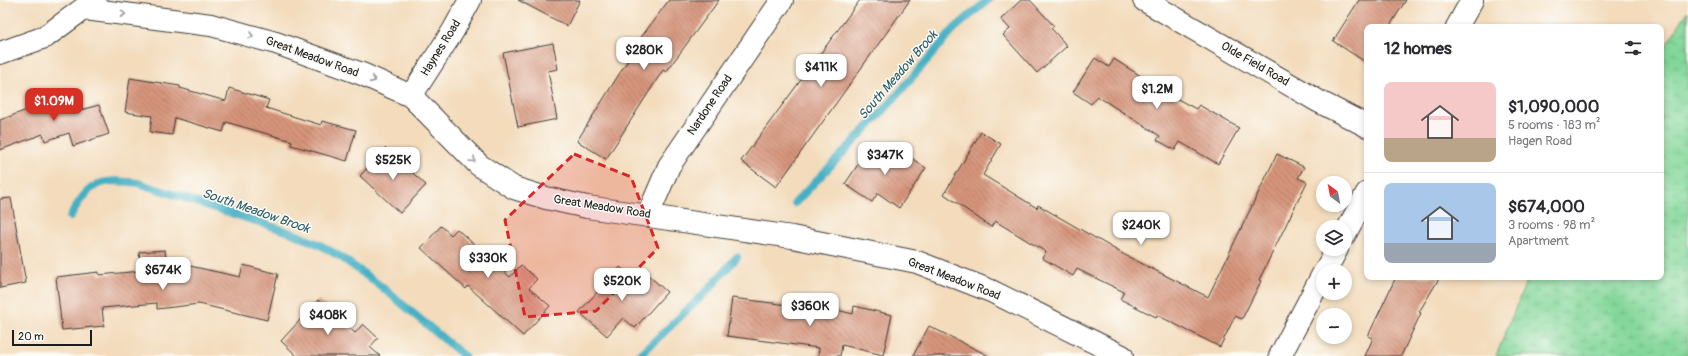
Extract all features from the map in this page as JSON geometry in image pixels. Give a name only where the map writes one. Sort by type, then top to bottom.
[{"type":"street","name":"Haynes Road","points":[[411,96],[453,31],[470,0]]},
{"type":"street","name":"Nardone Road","points":[[648,215],[669,166],[782,0]]},
{"type":"street","name":"Olde Field Road","points":[[1144,0],[1318,101],[1364,124]]},
{"type":"street","points":[[1459,24],[1472,0]]},
{"type":"street","name":"Great Meadow Road","points":[[90,4],[211,25],[276,43],[362,74],[411,96],[479,165],[514,188],[587,207],[792,237],[917,262],[991,291],[1122,356]]},
{"type":"street","points":[[0,53],[45,37],[90,4]]},
{"type":"street","points":[[1352,221],[1364,199]]},
{"type":"street","points":[[1280,356],[1316,287]]},
{"type":"highlighted area","points":[[574,154],[631,177],[658,248],[596,311],[525,317],[505,220]]},
{"type":"green space","points":[[1688,11],[1688,356],[1496,356],[1527,280],[1664,280],[1664,48]]},
{"type":"building","points":[[518,0],[580,0],[567,26]]},
{"type":"building","points":[[669,0],[719,0],[666,72],[663,70],[606,159],[577,141],[635,49],[633,48]]},
{"type":"building","points":[[860,0],[910,0],[776,187],[741,161]]},
{"type":"building","points":[[1021,0],[1030,0],[1054,26],[1051,28],[1067,46],[1037,73],[1003,35],[1010,29],[1001,19]]},
{"type":"building","points":[[1359,0],[1406,0],[1391,24],[1364,24],[1364,61],[1333,41]]},
{"type":"building","points":[[553,43],[558,69],[548,71],[557,119],[518,127],[503,53]]},
{"type":"building","points":[[1095,58],[1109,67],[1114,59],[1172,96],[1196,109],[1199,105],[1239,128],[1218,164],[1180,142],[1175,150],[1157,140],[1160,136],[1097,96],[1091,104],[1073,92]]},
{"type":"building","points":[[130,78],[180,86],[180,88],[226,101],[229,88],[269,100],[266,108],[321,125],[322,121],[356,130],[347,161],[291,145],[292,141],[226,122],[223,132],[175,118],[172,135],[150,132],[152,116],[125,112]]},
{"type":"building","points":[[70,90],[77,111],[99,105],[109,134],[73,146],[69,133],[45,141],[43,134],[0,150],[0,120],[35,107],[33,102]]},
{"type":"building","points":[[981,132],[1001,144],[983,175],[1037,208],[1038,205],[1123,254],[1208,297],[1277,154],[1304,167],[1298,178],[1307,182],[1259,280],[1261,281],[1242,319],[1235,316],[1220,347],[1157,315],[1156,317],[1120,299],[1124,292],[1077,269],[1073,276],[1042,258],[1046,252],[995,221],[991,227],[944,194]]},
{"type":"building","points":[[873,142],[898,159],[903,152],[926,168],[899,208],[878,193],[872,202],[845,184]]},
{"type":"building","points":[[385,148],[426,185],[400,213],[360,176]]},
{"type":"building","points":[[11,198],[26,283],[0,288],[0,199]]},
{"type":"building","points":[[441,226],[451,235],[457,229],[510,277],[521,265],[537,279],[529,288],[550,306],[523,336],[468,286],[466,289],[421,248]]},
{"type":"building","points":[[165,250],[167,268],[190,266],[240,277],[243,265],[278,274],[267,320],[199,304],[157,309],[157,303],[102,308],[104,326],[62,330],[56,277],[99,272],[99,275],[141,271],[139,252]]},
{"type":"building","points":[[620,267],[639,284],[647,274],[667,292],[635,328],[623,318],[607,336],[579,312]]},
{"type":"building","points":[[1395,280],[1438,280],[1419,312],[1421,313],[1401,356],[1365,356],[1373,338],[1368,336]]},
{"type":"building","points":[[732,298],[828,310],[829,308],[853,314],[854,306],[892,315],[883,355],[842,345],[840,356],[818,356],[819,348],[727,336]]},
{"type":"building","points":[[318,300],[355,333],[363,324],[378,338],[370,347],[380,356],[297,356],[281,341]]},
{"type":"building","points":[[929,326],[989,356],[913,356]]},
{"type":"waterway","name":"South Meadow Brook","points":[[795,203],[886,108],[954,29],[988,0]]},
{"type":"waterway","name":"South Meadow Brook","points":[[70,217],[83,196],[96,185],[114,181],[138,183],[292,233],[320,245],[341,257],[382,287],[464,356]]},
{"type":"waterway","name":"South Meadow Brook","points":[[639,356],[708,290],[737,257]]}]
